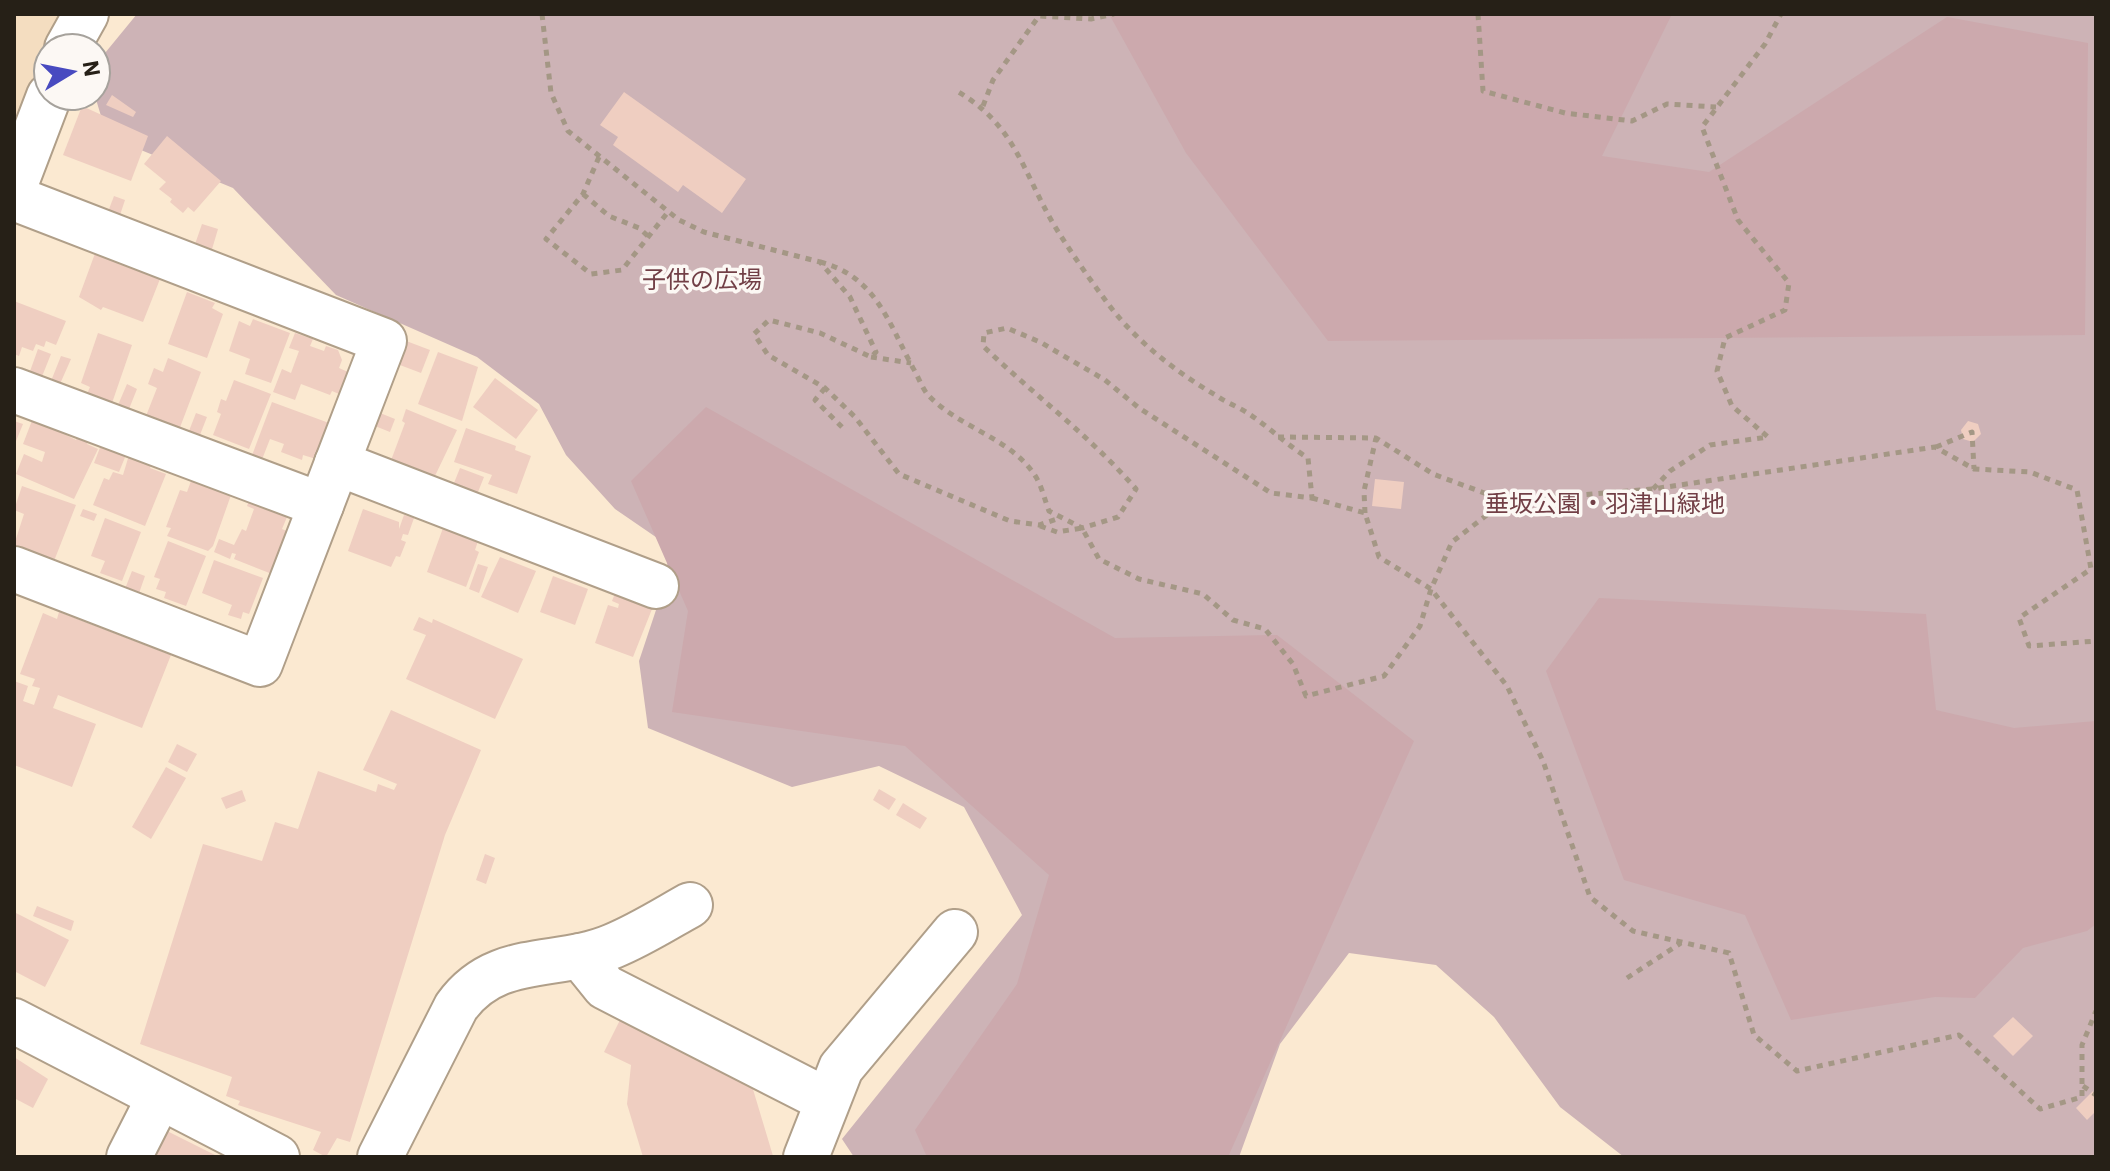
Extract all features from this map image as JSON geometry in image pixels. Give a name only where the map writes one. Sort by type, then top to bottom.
[{"type":"street","points":[[76,32],[86,14]]},
{"type":"street","points":[[14,188],[43,112]]},
{"type":"street","points":[[14,198],[384,341],[260,664],[14,569]]},
{"type":"street","points":[[14,390],[321,505]]},
{"type":"street","points":[[337,463],[656,586]]},
{"type":"street","points":[[380,1157],[456,1007],[470,988],[500,970],[613,947],[690,905]]},
{"type":"street","points":[[806,1157],[823,1121],[826,1100],[841,1068],[955,932]]},
{"type":"street","points":[[580,956],[605,987],[826,1100]]},
{"type":"street","points":[[14,1021],[277,1157]]},
{"type":"street","points":[[129,1157],[159,1098]]},
{"type":"path","points":[[542,14],[551,93],[568,131],[668,212],[704,232],[845,268],[868,289],[927,394],[975,430],[1008,448],[1036,476],[1049,511],[1082,528],[1099,559],[1139,579],[1203,594],[1233,620],[1265,629],[1293,664],[1306,696],[1384,676],[1420,626],[1431,589],[1452,542],[1506,501]]},
{"type":"path","points":[[983,106],[993,80],[1039,16],[1091,19],[1114,14]]},
{"type":"path","points":[[1478,14],[1483,91],[1565,113],[1632,121],[1667,104],[1717,107]]},
{"type":"path","points":[[1653,489],[1670,471],[1710,445],[1768,437],[1732,406],[1717,371],[1725,338],[1785,310],[1789,283],[1738,220],[1702,127],[1765,44],[1781,14]]},
{"type":"path","points":[[955,90],[983,106],[1031,175],[1054,224],[1106,302],[1138,340],[1215,395],[1250,414],[1275,437],[1308,458],[1312,498]]},
{"type":"path","points":[[599,157],[583,194],[546,239],[591,274],[622,270],[668,212]]},
{"type":"path","points":[[583,194],[609,216],[639,228],[649,237]]},
{"type":"path","points":[[820,262],[850,297],[876,352],[871,357]]},
{"type":"path","points":[[911,363],[871,357],[820,333],[769,320],[754,334],[768,355],[825,388],[855,417],[899,474],[985,512],[1057,532],[1118,517],[1136,489],[1104,452],[1027,388],[983,346],[984,333],[1007,328],[1040,342],[1105,380],[1161,423],[1271,493],[1312,498],[1365,513]]},
{"type":"path","points":[[825,388],[815,400],[842,427]]},
{"type":"path","points":[[1275,437],[1376,438],[1433,474],[1506,501],[1653,489],[1935,447],[1972,432],[1974,469]]},
{"type":"path","points":[[1376,438],[1364,491],[1365,513],[1379,557],[1431,589],[1507,686],[1543,761],[1590,897],[1633,931],[1729,953],[1754,1035],[1797,1071],[1959,1035],[2040,1109],[2082,1097],[2082,1045],[2096,1011]]},
{"type":"path","points":[[1935,447],[1974,469],[2030,472],[2077,490],[2091,569],[2019,618],[2029,646],[2096,641]]},
{"type":"path","points":[[1039,525],[1061,517]]},
{"type":"path","points":[[1627,978],[1681,942]]},
{"type":"path","points":[[2082,1085],[2096,1095]]},
{"type":"shaded area","points":[[14,14],[65,14],[58,32],[32,32],[32,94],[14,138]]},
{"type":"shaded area","points":[[1109,14],[1672,14],[1602,156],[1709,172],[1947,17],[2088,43],[2085,335],[1328,341],[1186,153]]},
{"type":"shaded area","points":[[706,407],[1115,638],[1277,635],[1414,741],[1228,1157],[927,1157],[915,1130],[1017,984],[1049,875],[905,746],[672,712],[688,611],[631,481]]},
{"type":"shaded area","points":[[1599,598],[1926,614],[1936,710],[2014,728],[2096,721],[2096,924],[2087,931],[2023,948],[1975,998],[1935,997],[1791,1020],[1745,915],[1624,880],[1546,671]]},
{"type":"green space","name":"垂坂公園・羽津山緑地","points":[[137,14],[2096,14],[2096,1157],[1624,1157],[1560,1107],[1494,1017],[1436,965],[1349,953],[1280,1044],[1239,1157],[854,1157],[842,1139],[1022,915],[964,807],[879,766],[792,787],[648,728],[639,661],[668,574],[666,544],[615,509],[566,455],[539,404],[477,357],[336,295],[233,188],[107,136],[100,112],[112,112],[112,44]]},
{"type":"building","points":[[624,92],[746,179],[722,213],[683,185],[678,192],[613,145],[618,137],[600,125]]},
{"type":"building","points":[[112,95],[136,112],[133,117],[112,108]]},
{"type":"building","points":[[80,112],[95,112],[148,136],[131,181],[63,155]]},
{"type":"building","points":[[167,136],[221,181],[194,212],[188,207],[183,213],[170,202],[172,199],[159,189],[166,182],[144,164]]},
{"type":"building","points":[[114,196],[125,200],[118,221],[106,217]]},
{"type":"building","points":[[202,224],[218,229],[210,256],[193,250]]},
{"type":"building","points":[[97,248],[122,258],[119,264],[160,279],[143,322],[103,307],[101,310],[79,297]]},
{"type":"building","points":[[187,292],[215,303],[212,308],[223,314],[207,358],[168,344]]},
{"type":"building","points":[[14,301],[66,321],[56,345],[46,341],[44,347],[36,344],[33,351],[22,347],[19,356],[14,354]]},
{"type":"building","points":[[253,319],[290,333],[271,383],[245,374],[250,359],[229,351],[239,321],[250,326]]},
{"type":"building","points":[[98,333],[132,345],[112,403],[87,394],[90,387],[81,383]]},
{"type":"building","points":[[295,333],[313,339],[310,346],[324,351],[326,346],[338,350],[342,360],[339,368],[348,372],[339,394],[332,391],[330,395],[301,384],[295,400],[273,392],[282,369],[291,373],[299,351],[289,348]]},
{"type":"building","points":[[401,339],[430,350],[421,373],[392,362]]},
{"type":"building","points":[[38,349],[51,354],[41,379],[29,374]]},
{"type":"building","points":[[438,352],[478,367],[462,421],[418,404]]},
{"type":"building","points":[[61,356],[71,359],[60,384],[51,381]]},
{"type":"building","points":[[168,358],[201,372],[179,430],[146,416],[157,388],[148,384],[154,368],[163,372]]},
{"type":"building","points":[[495,378],[538,410],[516,439],[473,407]]},
{"type":"building","points":[[234,380],[271,394],[249,449],[213,435],[221,414],[217,412],[221,399],[226,401]]},
{"type":"building","points":[[127,384],[137,389],[129,409],[118,405]]},
{"type":"building","points":[[272,402],[329,423],[316,459],[303,455],[302,460],[281,452],[284,444],[270,439],[261,462],[251,458]]},
{"type":"building","points":[[406,409],[457,430],[433,480],[390,463],[405,423],[402,421]]},
{"type":"building","points":[[375,411],[395,419],[390,432],[370,424]]},
{"type":"building","points":[[196,413],[207,417],[198,440],[187,436]]},
{"type":"building","points":[[33,418],[76,440],[80,431],[91,436],[87,444],[98,449],[74,499],[16,474],[24,454],[42,462],[45,452],[23,444]]},
{"type":"building","points":[[14,421],[23,424],[14,446]]},
{"type":"building","points":[[1968,421],[1978,424],[1981,434],[1973,442],[1963,439],[1961,430]]},
{"type":"building","points":[[466,428],[516,446],[515,450],[531,456],[517,494],[488,484],[492,475],[454,462]]},
{"type":"building","points":[[103,440],[128,450],[119,472],[94,463]]},
{"type":"building","points":[[129,455],[152,464],[150,468],[166,474],[145,526],[93,505],[104,478],[109,480],[113,472],[123,475]]},
{"type":"building","points":[[460,468],[484,477],[476,497],[452,488]]},
{"type":"building","points":[[1375,479],[1404,482],[1401,509],[1372,506]]},
{"type":"building","points":[[191,481],[231,495],[213,546],[208,551],[167,536],[171,528],[166,527],[180,490],[187,492]]},
{"type":"building","points":[[22,486],[76,505],[54,561],[37,557],[38,554],[14,545],[24,514],[14,510]]},
{"type":"building","points":[[249,501],[280,509],[279,513],[287,517],[282,529],[289,532],[272,574],[234,559],[236,554],[232,553],[230,559],[214,552],[219,539],[234,545],[242,529],[246,531],[254,509],[247,506]]},
{"type":"building","points":[[83,509],[97,514],[94,521],[80,516]]},
{"type":"building","points":[[363,509],[399,522],[399,529],[404,515],[414,518],[408,535],[403,534],[401,540],[406,542],[400,557],[396,556],[391,567],[348,551]]},
{"type":"building","points":[[105,518],[141,532],[122,581],[100,573],[105,561],[91,556]]},
{"type":"building","points":[[443,528],[478,541],[475,550],[479,552],[466,587],[427,572]]},
{"type":"building","points":[[168,541],[206,556],[186,606],[164,598],[166,592],[156,589],[160,579],[154,577]]},
{"type":"building","points":[[500,557],[536,571],[518,613],[481,597]]},
{"type":"building","points":[[214,560],[263,578],[249,614],[243,612],[241,619],[228,615],[232,605],[202,593]]},
{"type":"building","points":[[478,564],[488,567],[479,593],[469,589]]},
{"type":"building","points":[[132,571],[145,576],[137,599],[123,594]]},
{"type":"building","points":[[553,576],[588,589],[575,625],[540,612]]},
{"type":"building","points":[[616,591],[654,604],[633,657],[595,643],[608,605],[618,608],[619,604],[612,601]]},
{"type":"building","points":[[59,612],[171,655],[142,728],[58,695],[53,708],[96,724],[72,787],[14,765],[14,681],[28,686],[23,701],[34,705],[40,688],[32,686],[35,679],[20,674],[43,613],[57,619]]},
{"type":"building","points":[[419,617],[432,623],[433,619],[523,659],[495,719],[406,679],[426,635],[413,630]]},
{"type":"building","points":[[391,710],[481,750],[445,835],[350,1142],[337,1138],[326,1157],[313,1150],[321,1132],[238,1105],[240,1101],[226,1096],[232,1077],[140,1044],[203,844],[262,861],[275,822],[298,829],[318,771],[376,792],[378,784],[394,790],[397,784],[363,770]]},
{"type":"building","points":[[177,744],[197,754],[187,772],[168,762]]},
{"type":"building","points":[[166,767],[186,778],[151,839],[132,827]]},
{"type":"building","points":[[879,789],[896,799],[889,810],[873,800]]},
{"type":"building","points":[[242,790],[246,801],[226,809],[221,798]]},
{"type":"building","points":[[903,803],[927,818],[920,829],[896,815]]},
{"type":"building","points":[[485,854],[495,858],[486,884],[476,880]]},
{"type":"building","points":[[37,906],[74,921],[71,931],[33,916]]},
{"type":"building","points":[[14,912],[69,940],[45,987],[14,971]]},
{"type":"building","points":[[2013,1017],[2033,1036],[2013,1056],[1993,1036]]},
{"type":"building","points":[[620,1020],[752,1086],[773,1156],[643,1157],[627,1104],[631,1065],[604,1052]]},
{"type":"building","points":[[14,1057],[48,1079],[33,1108],[14,1098]]},
{"type":"building","points":[[2093,1091],[2096,1111],[2087,1120],[2076,1108]]},
{"type":"building","points":[[165,1130],[219,1157],[151,1157]]},
{"type":"park label","name":"子供の広場","points":[[702,280]]}]
